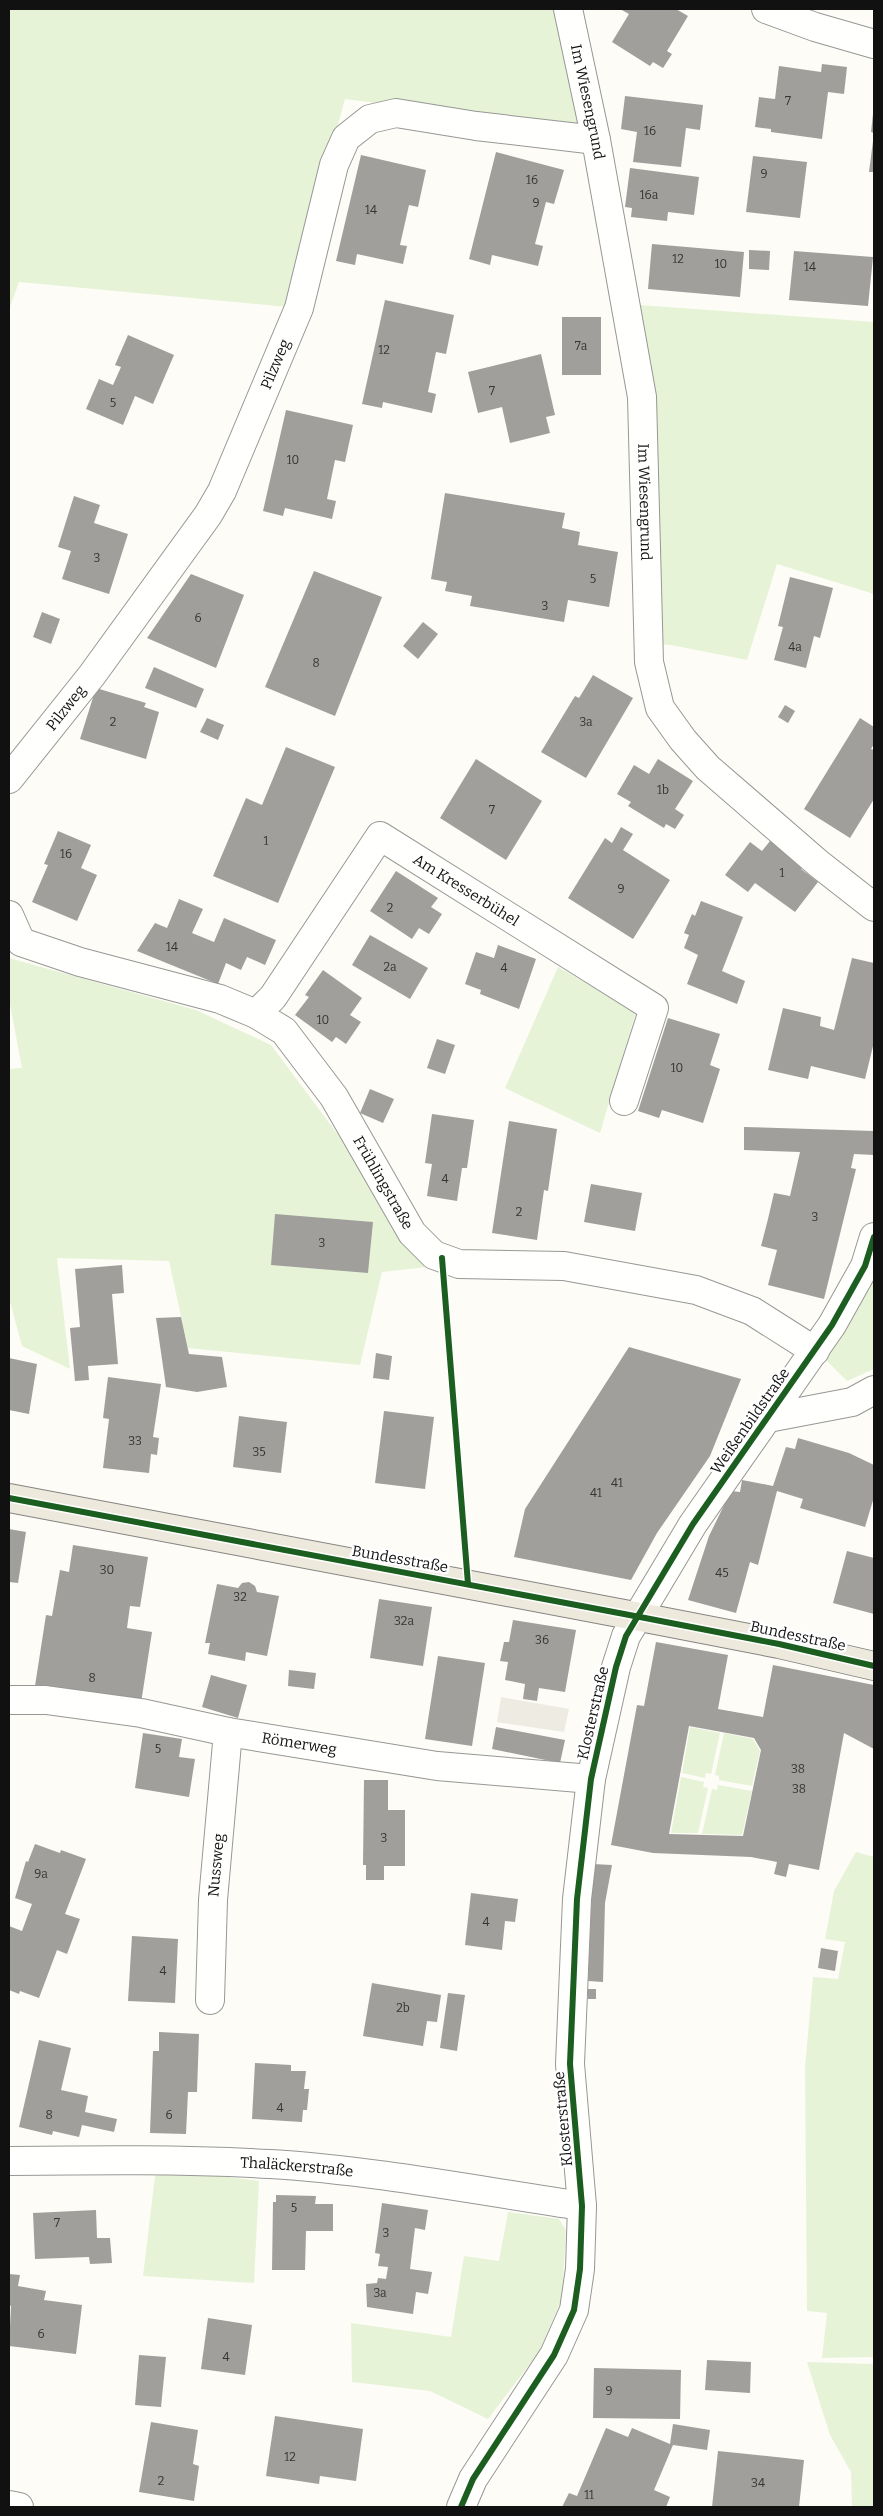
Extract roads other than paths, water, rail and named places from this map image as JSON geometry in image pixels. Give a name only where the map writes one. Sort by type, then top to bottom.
[{"type":"main road","name":"Bundesstraße","points":[[9,1498],[640,1617],[779,1644],[874,1666]]},
{"type":"street","name":"Im Wiesengrund","points":[[568,9],[596,140],[642,398],[649,662],[660,708],[683,740],[714,773],[819,864],[874,907]]},
{"type":"street","points":[[766,9],[815,27],[874,44]]},
{"type":"street","name":"Pilzweg","points":[[9,779],[92,675],[208,515],[222,491],[299,308],[334,165],[346,138],[370,119],[396,113],[476,126],[596,140]]},
{"type":"street","name":"Am Kresserbühel","points":[[256,1014],[273,997],[380,836],[654,1008],[624,1101]]},
{"type":"street","name":"Frühlingstraße","points":[[9,915],[21,942],[80,962],[220,999],[256,1014],[284,1031],[334,1097],[412,1233],[434,1255],[459,1264],[564,1266],[696,1290],[752,1311],[815,1351]]},
{"type":"street","name":"Weißenbildstraße","points":[[640,1617],[693,1524],[832,1325],[865,1266],[874,1237]]},
{"type":"street","points":[[768,1418],[852,1402],[874,1390]]},
{"type":"street","name":"Klosterstraße","points":[[461,2507],[473,2479],[554,2355],[574,2310],[580,2270],[582,2206],[570,2064],[577,1899],[591,1779],[616,1667],[626,1636],[640,1617]]},
{"type":"street","name":"Römerweg","points":[[9,1700],[46,1700],[141,1713],[228,1732],[437,1766],[591,1779]]},
{"type":"street","name":"Nussweg","points":[[210,2000],[213,1900],[228,1732]]},
{"type":"street","name":"Thaläckerstraße","points":[[9,2161],[170,2161],[272,2164],[360,2174],[582,2206]]},
{"type":"street","points":[[9,2505],[19,2507]]}]
